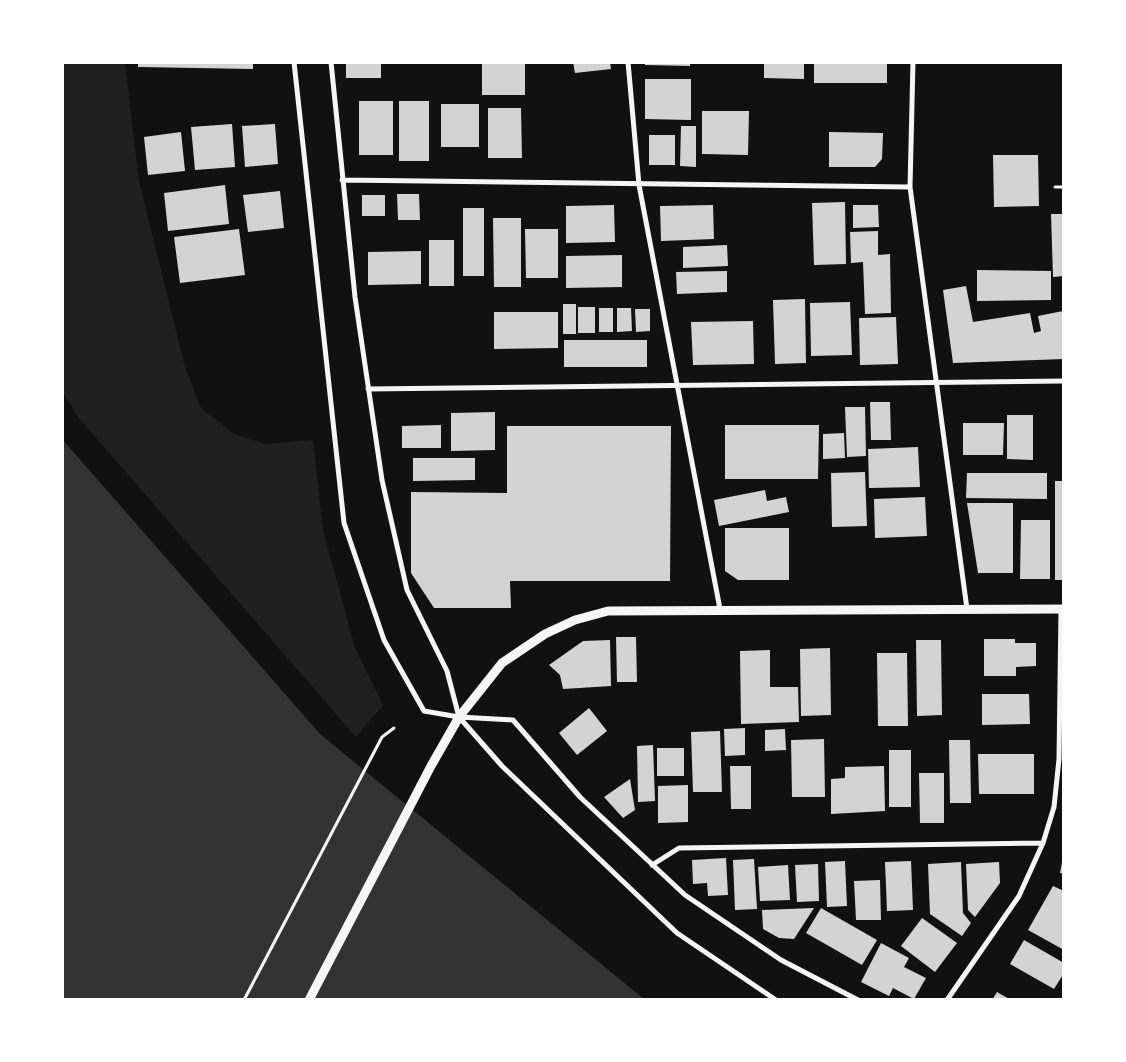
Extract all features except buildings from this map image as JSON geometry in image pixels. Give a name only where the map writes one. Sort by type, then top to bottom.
[{"type":"street","points":[[294,62],[344,523],[384,640],[419,705],[424,711],[459,717],[512,720],[580,797],[685,895],[781,960],[858,1000]]},
{"type":"street","points":[[331,62],[355,297],[382,480],[407,590],[447,671],[459,717],[502,766],[677,933],[776,1000]]},
{"type":"street","points":[[628,62],[639,185],[720,609]]},
{"type":"street","points":[[914,62],[910,187],[938,382],[967,609]]},
{"type":"street","points":[[342,180],[910,187]]},
{"type":"street","points":[[368,389],[1064,381]]},
{"type":"street","points":[[308,1000],[425,782],[431,766],[459,717],[502,663],[545,634],[575,620],[608,611],[1062,608],[1059,759],[1054,807],[1042,843],[1019,896],[947,1000]]},
{"type":"street","points":[[652,865],[679,848],[1042,843]]},
{"type":"path","points":[[1055,187],[1064,187]]},
{"type":"path","points":[[244,1000],[382,737],[394,728]]},
{"type":"shaded area","points":[[63,62],[125,63],[139,181],[185,367],[201,408],[234,434],[265,444],[313,440],[323,530],[355,648],[383,705],[356,737],[78,417],[63,393]]},
{"type":"shaded area","points":[[62,439],[320,734],[644,999],[63,999]]}]
